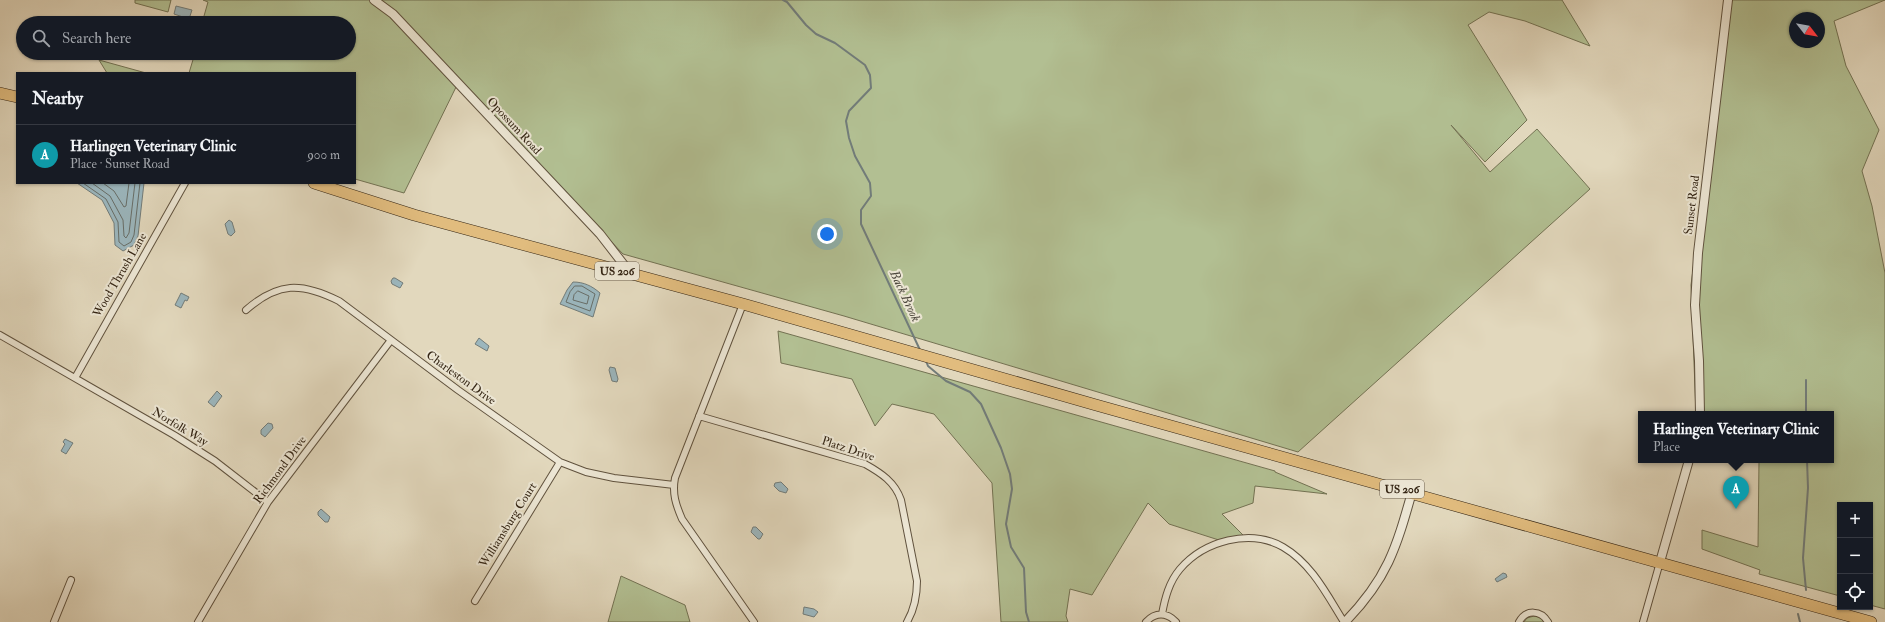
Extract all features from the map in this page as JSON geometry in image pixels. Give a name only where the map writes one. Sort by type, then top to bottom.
[{"type":"highway","points":[[0,93],[16,97]]},
{"type":"highway","name":"US 206","points":[[317,184],[414,215],[912,351],[1096,405],[1412,492],[1871,622]]},
{"type":"street","name":"Opossum Road","points":[[374,0],[393,14],[600,234],[630,274]]},
{"type":"street","name":"Sunset Road","points":[[1700,411],[1700,368],[1695,305],[1698,253],[1728,0]]},
{"type":"street","name":"Wood Thrush Lane","points":[[75,378],[184,184]]},
{"type":"street","name":"Charleston Drive","points":[[246,310],[258,300],[273,291],[301,288],[320,292],[338,301],[464,394],[560,462],[586,472],[614,478],[674,485]]},
{"type":"street","points":[[742,304],[674,485],[676,505],[682,519],[754,622]]},
{"type":"street","name":"Norfolk Way","points":[[0,336],[210,457],[268,502]]},
{"type":"street","name":"Richmond Drive","points":[[198,622],[268,502],[391,340]]},
{"type":"street","name":"Platz Drive","points":[[699,416],[865,464],[876,470],[892,483],[901,500],[918,582],[917,593],[910,617],[907,622]]},
{"type":"street","name":"Williamsburg Court","points":[[475,601],[560,462]]},
{"type":"street","points":[[1643,622],[1688,463]]},
{"type":"street","points":[[1162,614],[1165,597],[1171,584],[1180,569],[1192,558],[1210,546],[1224,541],[1253,538],[1268,541],[1282,547],[1299,559],[1318,581],[1345,622],[1373,591],[1388,565],[1396,548],[1412,492]]},
{"type":"street","points":[[54,622],[71,580]]},
{"type":"street","points":[[1519,622],[1523,616],[1532,612],[1542,614],[1548,622]]},
{"type":"street","points":[[1146,622],[1150,618],[1162,614],[1172,618],[1176,622]]},
{"type":"green space","points":[[135,0],[171,0],[168,12],[135,3]]},
{"type":"green space","points":[[203,0],[1562,0],[1590,46],[1525,21],[1489,12],[1468,25],[1527,120],[1485,162],[1451,125],[1490,172],[1537,129],[1590,189],[1298,452],[844,316],[623,254],[459,81],[404,193],[356,179],[356,72],[189,72],[193,60],[356,60],[356,16],[204,16],[208,2]]},
{"type":"green space","points":[[1728,0],[1885,0],[1834,21],[1846,66],[1879,130],[1862,171],[1872,206],[1885,273],[1885,609],[1873,606],[1873,502],[1837,502],[1837,595],[1759,574],[1760,570],[1702,549],[1702,530],[1758,547],[1759,463],[1834,463],[1834,411],[1696,411],[1691,285]]},
{"type":"green space","points":[[99,60],[142,72],[106,72]]},
{"type":"green space","points":[[778,331],[1275,471],[1327,494],[1255,486],[1253,503],[1222,514],[1248,540],[1225,542],[1169,524],[1148,503],[1092,595],[1070,589],[1066,616],[1068,622],[1001,622],[992,483],[934,414],[892,404],[875,426],[852,379],[781,363]]},
{"type":"green space","points":[[621,576],[685,605],[690,622],[608,622]]},
{"type":"green space","points":[[1534,616],[1540,617],[1545,622],[1524,622],[1527,618]]},
{"type":"water","points":[[176,6],[192,10],[190,16],[180,16],[174,14]]},
{"type":"water","points":[[78,184],[144,184],[138,236],[134,245],[123,251],[115,245],[114,223],[102,200]]},
{"type":"water","points":[[229,220],[232,222],[235,232],[231,236],[228,234],[225,224]]},
{"type":"water","points":[[393,278],[403,283],[400,288],[392,284],[391,281]]},
{"type":"water","points":[[573,282],[588,285],[600,293],[593,317],[560,304]]},
{"type":"water","points":[[181,293],[189,297],[187,301],[185,300],[181,308],[175,305]]},
{"type":"water","points":[[479,338],[489,346],[487,351],[475,344]]},
{"type":"water","points":[[610,367],[615,368],[618,379],[617,382],[612,381],[609,370]]},
{"type":"water","points":[[217,391],[222,396],[214,407],[208,402]]},
{"type":"water","points":[[268,423],[272,424],[273,428],[265,437],[261,434],[261,430]]},
{"type":"water","points":[[65,439],[73,443],[66,454],[61,451],[65,444],[63,442]]},
{"type":"water","points":[[781,482],[788,489],[786,493],[779,491],[774,486],[775,483]]},
{"type":"water","points":[[321,509],[330,517],[328,522],[325,522],[318,515],[318,512]]},
{"type":"water","points":[[753,527],[756,527],[763,534],[760,539],[758,539],[751,532]]},
{"type":"water","points":[[1503,573],[1506,574],[1507,577],[1497,582],[1495,579]]},
{"type":"water","points":[[804,607],[814,609],[818,612],[814,617],[803,614]]},
{"type":"waterway","name":"Back Brook","points":[[783,0],[787,2],[806,25],[816,34],[835,43],[865,65],[870,75],[871,88],[849,111],[846,121],[849,138],[855,156],[870,183],[871,196],[861,210],[861,224],[920,350]]},
{"type":"waterway","name":"Back Brook","points":[[926,361],[928,366],[946,381],[970,392],[981,404],[1001,448],[1010,474],[1012,489],[1006,524],[1011,547],[1024,568],[1026,612],[1029,622]]},
{"type":"waterway","points":[[1806,380],[1806,411]]},
{"type":"waterway","points":[[1806,590],[1803,558],[1808,488],[1807,463]]},
{"type":"waterway","points":[[1798,614],[1800,622]]},
{"type":"place","name":"Harlingen Veterinary Clinic","points":[[1736,509]]}]
